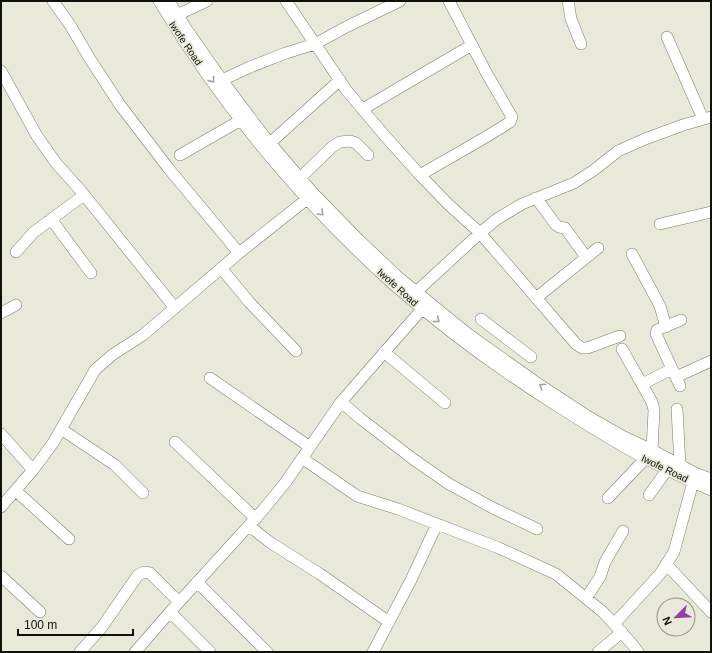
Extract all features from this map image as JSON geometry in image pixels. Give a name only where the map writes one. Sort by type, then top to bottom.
[{"type":"street","points":[[53,1],[70,25],[120,105],[169,169],[238,253]]},
{"type":"street","name":"Iwofe Road","points":[[159,1],[180,35],[222,80],[264,136],[300,178],[359,240],[398,277],[468,334],[543,387],[648,454],[667,470],[711,490]]},
{"type":"street","name":"Iwofe Road","points":[[169,1],[205,63],[241,120],[261,145],[307,199],[353,246],[422,309],[462,341],[584,424],[648,454],[680,465],[711,479]]},
{"type":"street","points":[[177,15],[207,1]]},
{"type":"street","points":[[286,1],[347,91],[420,175],[448,204],[480,233],[576,344],[582,348],[620,336]]},
{"type":"street","points":[[222,80],[286,53],[315,44],[400,1]]},
{"type":"street","points":[[420,175],[455,154],[483,140],[510,122],[512,117],[487,74],[449,1]]},
{"type":"street","points":[[568,1],[571,19],[581,44]]},
{"type":"street","points":[[416,292],[480,233],[497,219],[522,204],[574,183],[594,170],[618,151],[677,127],[707,118],[667,37]]},
{"type":"street","points":[[363,109],[472,45]]},
{"type":"street","points":[[1,71],[37,136],[56,163],[176,308]]},
{"type":"street","points":[[270,143],[340,80]]},
{"type":"street","points":[[180,155],[241,120]]},
{"type":"street","points":[[300,178],[332,147],[340,142],[350,141],[356,143],[368,155]]},
{"type":"street","points":[[16,252],[34,232],[84,195]]},
{"type":"street","points":[[536,198],[556,225],[565,228],[586,257]]},
{"type":"street","points":[[1,507],[16,491],[53,443],[95,370],[112,355],[142,335],[176,308],[238,253],[307,199]]},
{"type":"street","points":[[660,224],[711,212]]},
{"type":"street","points":[[51,219],[91,273]]},
{"type":"street","points":[[536,298],[598,248]]},
{"type":"street","points":[[632,254],[660,306],[666,326]]},
{"type":"street","points":[[221,268],[250,303],[296,352]]},
{"type":"street","points":[[1,313],[16,304]]},
{"type":"street","points":[[135,652],[252,522],[285,483],[341,402],[422,309]]},
{"type":"street","points":[[481,319],[531,357]]},
{"type":"street","points":[[676,377],[656,334],[658,330],[681,320]]},
{"type":"street","points":[[483,345],[496,330]]},
{"type":"street","points":[[494,352],[506,338]]},
{"type":"street","points":[[608,498],[648,454],[654,410],[652,402],[622,349]]},
{"type":"street","points":[[384,352],[445,403]]},
{"type":"street","points":[[642,384],[676,377],[711,361]]},
{"type":"street","points":[[210,378],[310,447]]},
{"type":"street","points":[[341,402],[361,420],[449,484],[493,508],[537,529]]},
{"type":"street","points":[[677,409],[680,465]]},
{"type":"street","points":[[61,429],[115,465],[143,492]]},
{"type":"street","points":[[1,434],[33,470]]},
{"type":"street","points":[[176,442],[271,542],[327,578],[390,622]]},
{"type":"street","points":[[302,458],[357,496],[398,509],[499,548],[556,574],[603,612],[638,652]]},
{"type":"street","points":[[649,495],[667,470]]},
{"type":"street","points":[[614,624],[660,574],[674,552],[693,482]]},
{"type":"street","points":[[16,491],[69,539]]},
{"type":"street","points":[[373,652],[411,580],[437,524]]},
{"type":"street","points":[[586,598],[600,578],[605,562],[623,531]]},
{"type":"street","points":[[666,564],[711,612]]},
{"type":"street","points":[[80,652],[102,627],[138,574],[144,572],[150,573],[179,602]]},
{"type":"street","points":[[1,576],[40,612]]},
{"type":"street","points":[[197,582],[267,652]]},
{"type":"street","points":[[170,612],[210,652]]},
{"type":"street","points":[[598,652],[622,632]]}]
